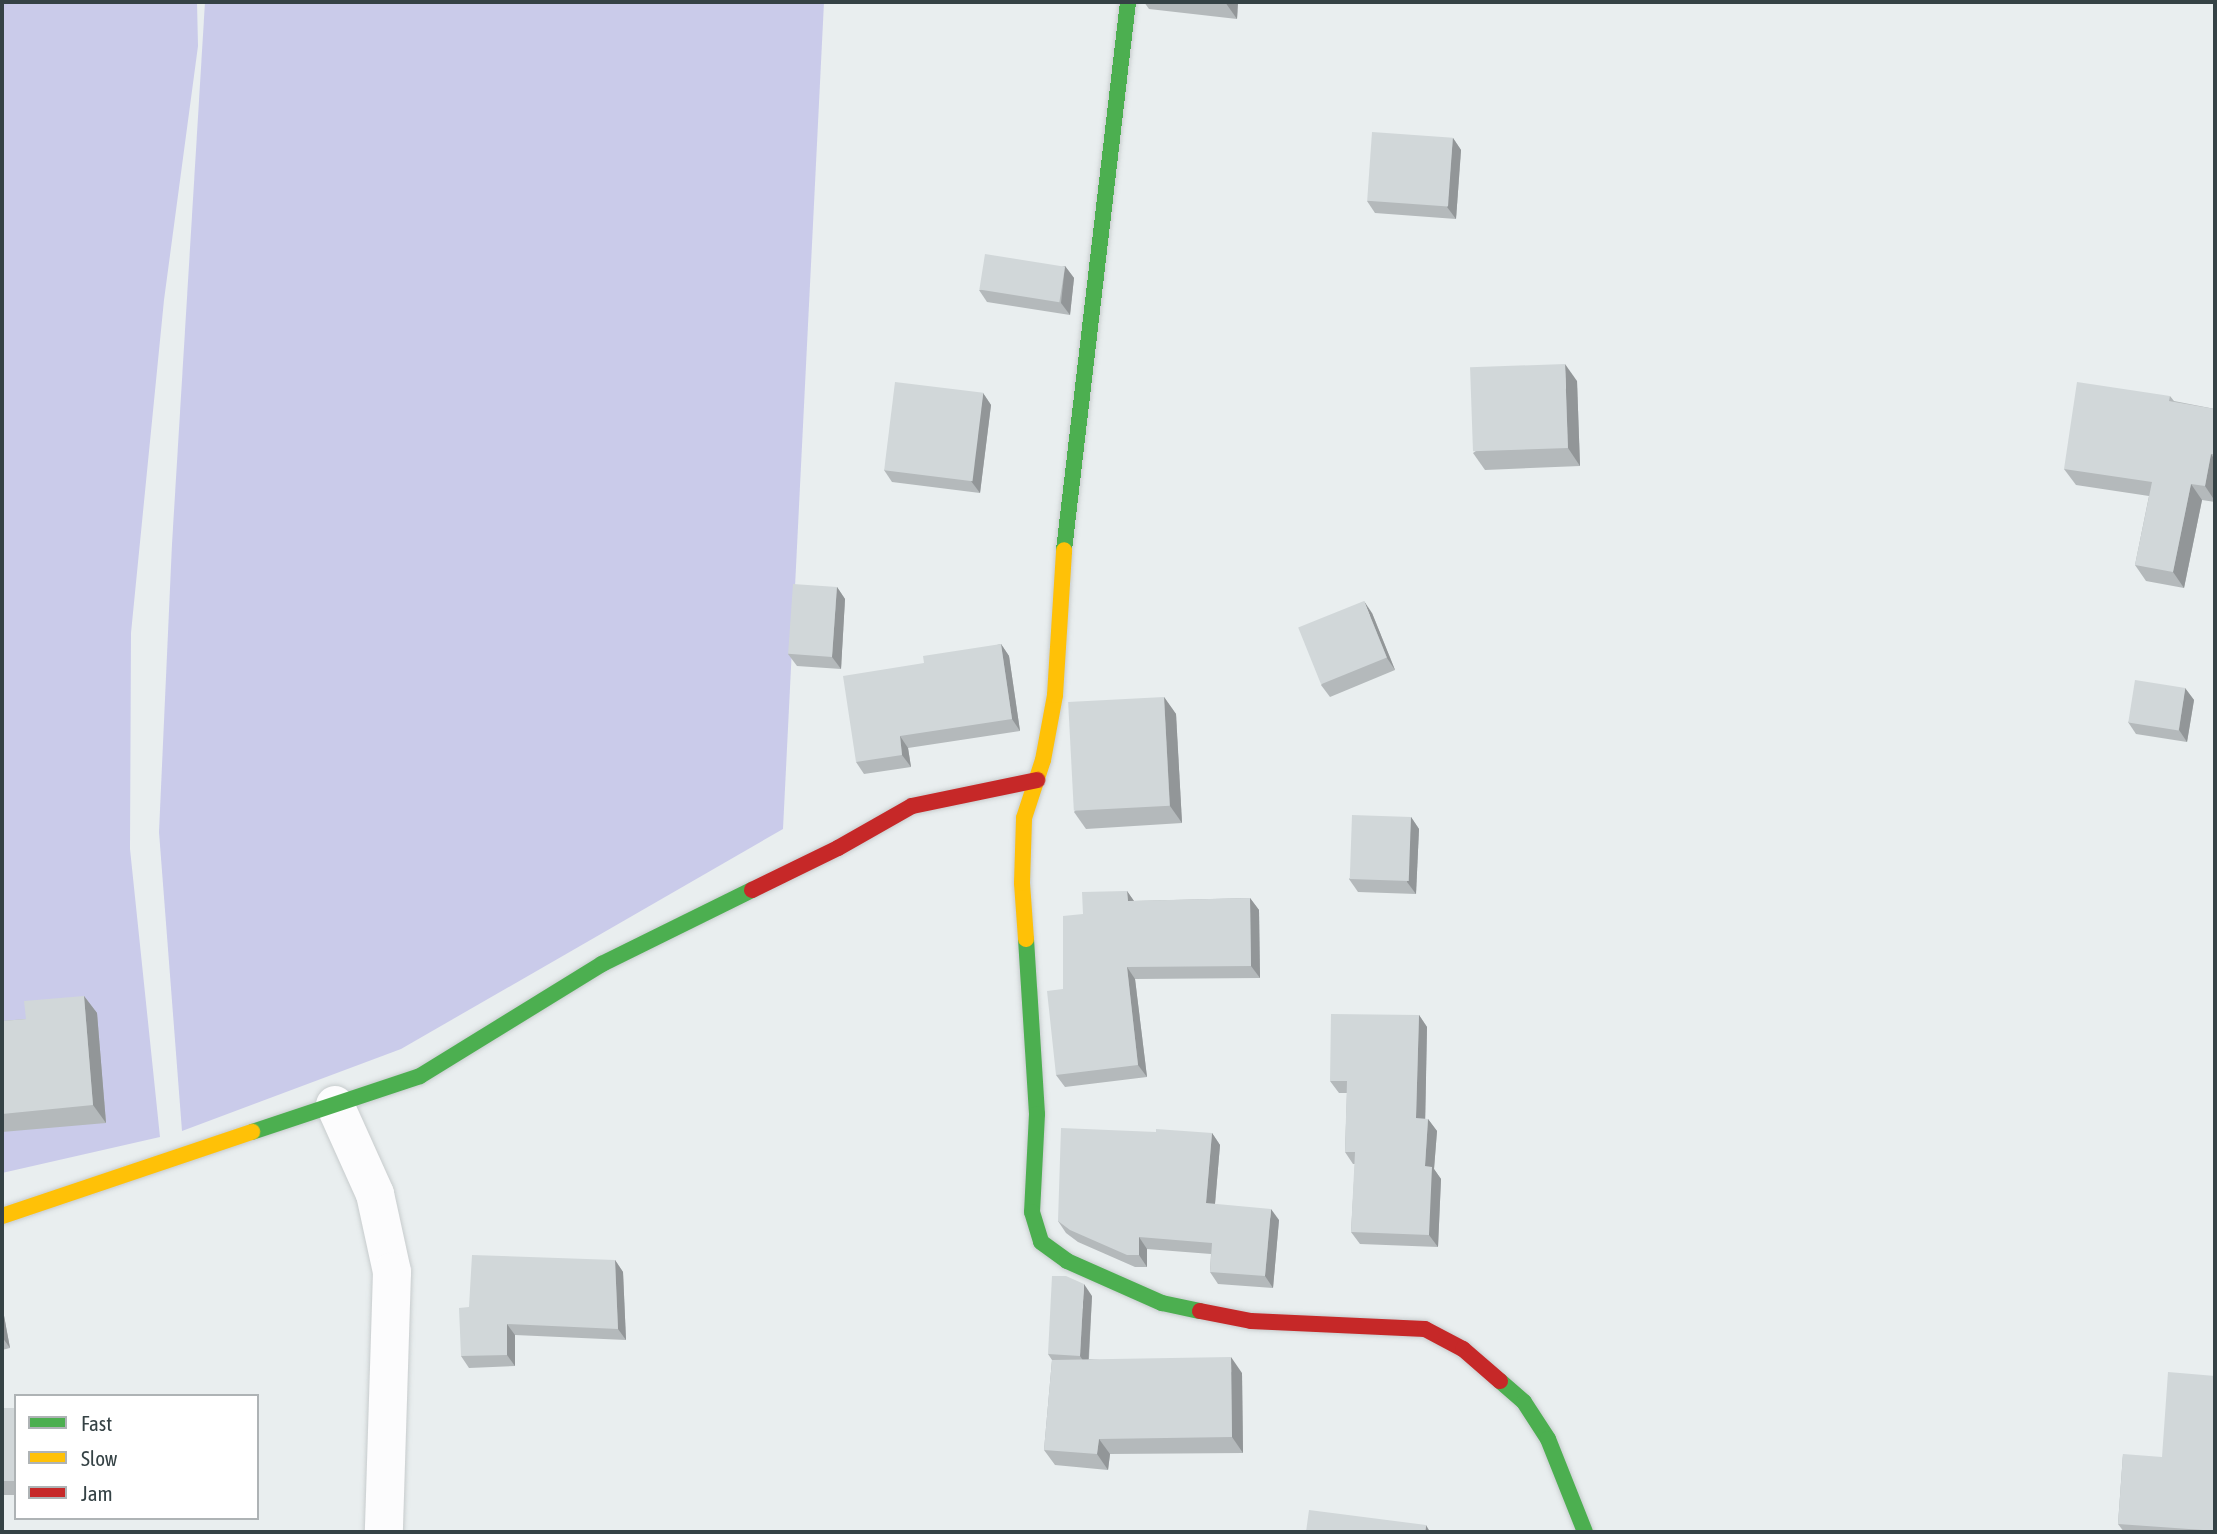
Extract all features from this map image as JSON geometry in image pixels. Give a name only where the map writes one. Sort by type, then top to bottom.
[{"type":"street","points":[[1128,2],[1059,594],[1055,695],[1037,779],[1024,818],[1022,883],[1037,1114],[1032,1212],[1041,1242],[1067,1261],[1162,1303],[1251,1321],[1425,1329],[1463,1349],[1524,1402],[1548,1439],[1585,1532]]},
{"type":"street","points":[[2,1216],[419,1076],[602,964],[838,848],[912,806],[1037,779]]},
{"type":"street","points":[[334,1105],[375,1194],[392,1272],[384,1532]]},
{"type":"shaded area","points":[[2,2],[197,2],[198,46],[164,300],[131,633],[130,849],[160,1137],[2,1173]]},
{"type":"shaded area","points":[[205,2],[824,2],[783,829],[401,1049],[182,1131],[159,832],[172,544]]},
{"type":"building","points":[[1372,132],[1453,138],[1448,206],[1367,201]]},
{"type":"building","points":[[985,254],[1065,267],[1059,302],[979,290]]},
{"type":"building","points":[[1565,364],[1568,448],[1473,451],[1470,367]]},
{"type":"building","points":[[895,382],[983,393],[972,481],[884,470]]},
{"type":"building","points":[[2077,382],[2170,396],[2169,401],[2215,409],[2215,454],[2211,454],[2205,486],[2191,484],[2173,572],[2135,565],[2152,482],[2064,469]]},
{"type":"building","points":[[793,584],[837,587],[832,657],[788,654]]},
{"type":"building","points":[[1364,601],[1387,658],[1321,684],[1298,628]]},
{"type":"building","points":[[1001,644],[1012,719],[900,736],[902,755],[856,762],[843,676],[924,663],[923,656]]},
{"type":"building","points":[[2135,680],[2185,688],[2179,730],[2128,722]]},
{"type":"building","points":[[1164,697],[1170,806],[1074,811],[1068,702]]},
{"type":"building","points":[[1352,815],[1411,817],[1409,881],[1350,879]]},
{"type":"building","points":[[1127,891],[1128,901],[1250,898],[1251,966],[1127,967],[1138,1065],[1056,1075],[1047,991],[1063,989],[1063,916],[1083,914],[1082,892]]},
{"type":"building","points":[[84,996],[93,1105],[2,1114],[2,1021],[26,1019],[24,1001]]},
{"type":"building","points":[[1331,1014],[1419,1015],[1416,1118],[1428,1119],[1425,1166],[1432,1167],[1429,1235],[1351,1232],[1355,1152],[1345,1152],[1347,1081],[1330,1081]]},
{"type":"building","points":[[1061,1128],[1156,1132],[1156,1129],[1212,1133],[1206,1203],[1271,1209],[1265,1276],[1210,1272],[1212,1243],[1139,1237],[1139,1255],[1127,1255],[1070,1230],[1058,1221]]},
{"type":"building","points":[[472,1255],[615,1260],[618,1329],[507,1324],[507,1355],[461,1356],[459,1308],[469,1307]]},
{"type":"building","points":[[1052,1276],[1066,1276],[1084,1284],[1080,1356],[1048,1354]]},
{"type":"building","points":[[1231,1357],[1232,1437],[1099,1439],[1097,1454],[1044,1450],[1052,1360]]},
{"type":"building","points":[[2168,1372],[2215,1376],[2215,1532],[2118,1524],[2123,1454],[2162,1457]]},
{"type":"building","points":[[2,1408],[14,1408],[14,1481],[2,1481]]},
{"type":"building","points":[[1309,1510],[1426,1525],[1425,1532],[1306,1532]]},
{"type":"traffic: fast","points":[[1064,550],[1128,2]]},
{"type":"traffic: fast","points":[[252,1132],[420,1076],[602,964],[752,890]]},
{"type":"traffic: fast","points":[[1026,939],[1037,1114],[1032,1212],[1041,1242],[1067,1261],[1162,1303],[1200,1311]]},
{"type":"traffic: fast","points":[[1500,1381],[1524,1402],[1548,1439],[1585,1532]]},
{"type":"traffic: slow","points":[[1026,939],[1022,883],[1024,818],[1043,760],[1055,695],[1064,550]]},
{"type":"traffic: slow","points":[[2,1216],[252,1132]]},
{"type":"traffic: jam","points":[[752,890],[838,848],[912,806],[1037,780]]},
{"type":"traffic: jam","points":[[1200,1311],[1251,1321],[1425,1329],[1463,1349],[1500,1381]]}]
